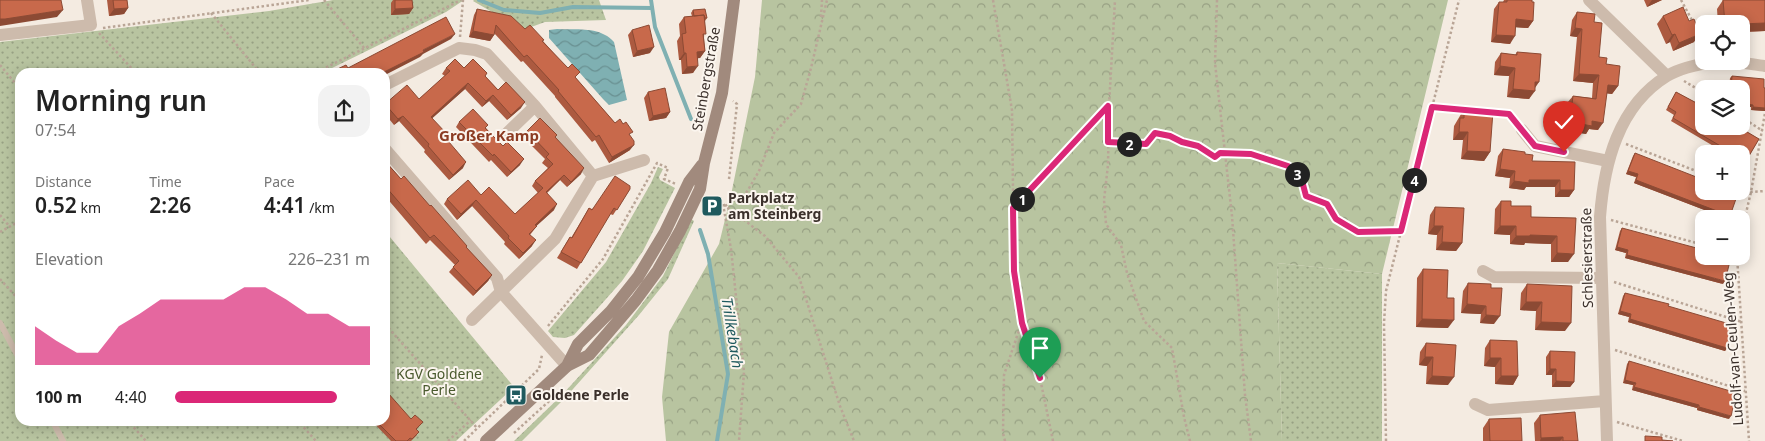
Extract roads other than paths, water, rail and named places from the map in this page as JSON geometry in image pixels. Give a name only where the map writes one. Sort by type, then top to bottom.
[{"type":"main road","name":"Steinbergstraße","points":[[567,366],[578,344],[611,311],[638,277],[665,232],[689,182],[704,164],[722,92],[734,0]]},
{"type":"main road","points":[[486,441],[567,366]]},
{"type":"street","points":[[0,35],[92,25],[87,0]]},
{"type":"street","points":[[1589,0],[1670,75]]},
{"type":"street","points":[[390,83],[458,48],[487,54],[535,106],[593,176]]},
{"type":"street","name":"Schlesierstraße","points":[[1607,441],[1600,217],[1608,161],[1615,140],[1627,116],[1645,94],[1670,75],[1717,62],[1765,66]]},
{"type":"street","points":[[504,136],[535,106]]},
{"type":"street","points":[[1522,130],[1535,146],[1608,161]]},
{"type":"street","points":[[390,155],[496,278],[501,292],[539,337],[567,366]]},
{"type":"street","points":[[472,320],[555,239],[593,176],[644,160]]},
{"type":"street","points":[[1483,270],[1494,278],[1601,278]]},
{"type":"street","points":[[1475,404],[1488,410],[1605,400]]},
{"type":"lane","points":[[0,323],[15,351]]},
{"type":"lane","points":[[55,426],[63,441]]},
{"type":"water","points":[[549,30],[595,31],[602,33],[614,42],[627,100],[609,105],[603,99],[549,38]]},
{"type":"waterway","points":[[479,0],[504,10],[540,13],[573,7],[652,8]]},
{"type":"waterway","name":"Trillkebach","points":[[651,0],[655,27],[691,119]]},
{"type":"waterway","name":"Trillkebach","points":[[700,230],[708,254],[728,374],[717,441]]},
{"type":"place","name":"Parkplatz am Steinberg","points":[[712,206]]},
{"type":"place","name":"Goldene Perle","points":[[516,395]]},
{"type":"district","name":"Großer Kamp","points":[[489,136]]},
{"type":"park label","name":"KGV Goldene Perle","points":[[439,382]]}]
